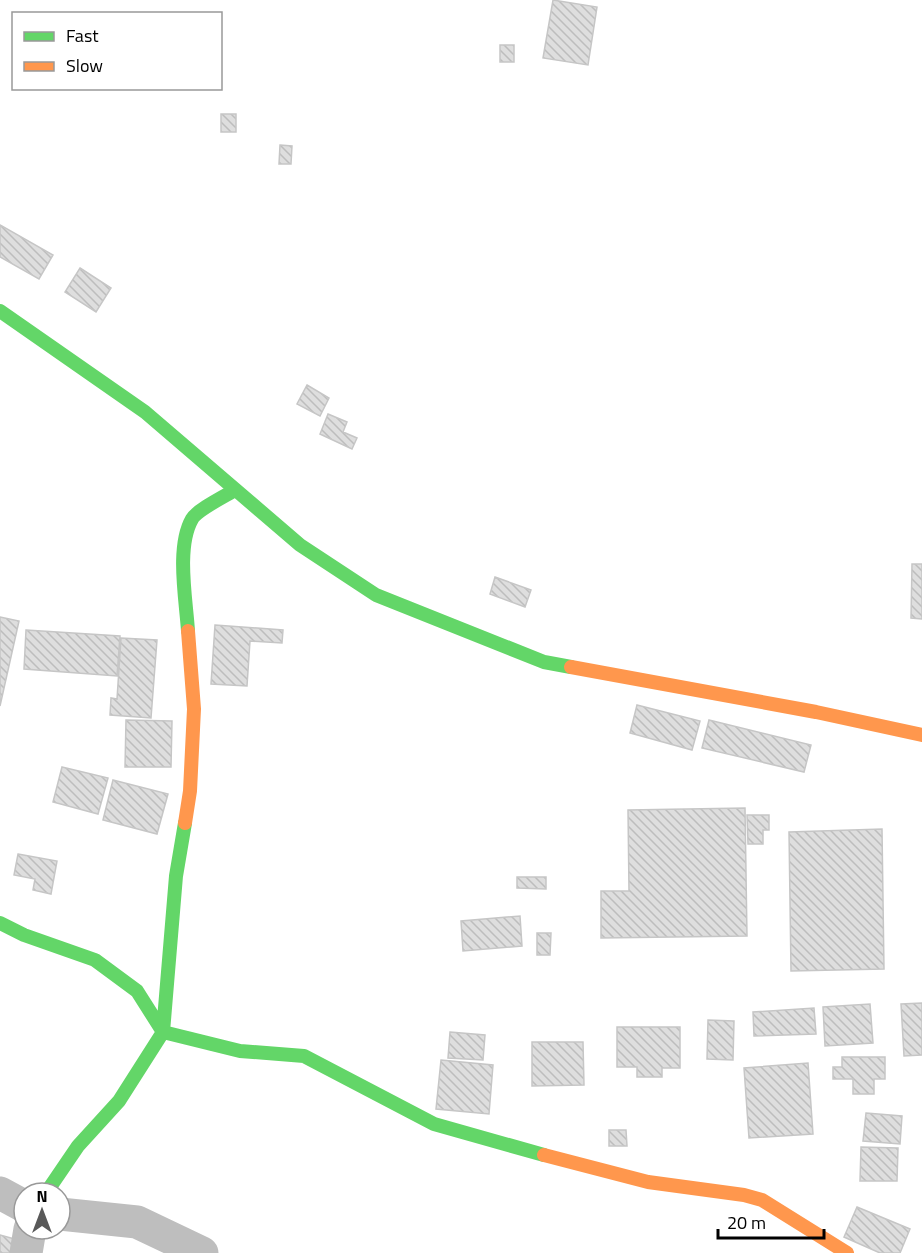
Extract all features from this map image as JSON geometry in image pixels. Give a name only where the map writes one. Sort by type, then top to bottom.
[{"type":"street","points":[[0,311],[145,412],[300,545],[376,595],[544,662],[816,712],[922,735]]},
{"type":"street","points":[[54,1181],[78,1146],[119,1101],[163,1032],[176,876],[190,791],[194,721],[184,571],[185,540],[194,517],[235,490]]},
{"type":"street","points":[[0,923],[24,935],[95,960],[137,991],[163,1032],[240,1051],[304,1056],[434,1124],[558,1160],[648,1182],[744,1195],[762,1200],[847,1253]]},
{"type":"street","points":[[72,1215],[137,1221],[202,1253]]},
{"type":"building","points":[[553,0],[597,7],[588,65],[543,58]]},
{"type":"building","points":[[500,45],[514,45],[514,62],[500,62]]},
{"type":"building","points":[[221,114],[236,114],[236,132],[221,132]]},
{"type":"building","points":[[280,145],[292,146],[291,164],[279,164]]},
{"type":"building","points":[[0,225],[53,255],[39,279],[0,257]]},
{"type":"building","points":[[80,268],[111,288],[96,312],[65,292]]},
{"type":"building","points":[[307,385],[329,398],[320,416],[297,404]]},
{"type":"building","points":[[328,414],[347,422],[343,432],[357,438],[352,449],[320,434]]},
{"type":"building","points":[[912,564],[922,564],[922,619],[911,618]]},
{"type":"building","points":[[495,577],[531,590],[525,607],[490,594]]},
{"type":"building","points":[[0,617],[19,621],[0,706]]},
{"type":"building","points":[[215,625],[283,630],[282,643],[250,641],[247,686],[211,684]]},
{"type":"building","points":[[26,630],[120,636],[117,676],[24,669]]},
{"type":"building","points":[[121,638],[157,640],[151,718],[110,715],[111,698],[117,699]]},
{"type":"building","points":[[637,705],[700,721],[692,750],[630,733]]},
{"type":"building","points":[[126,720],[172,721],[171,767],[125,767]]},
{"type":"building","points":[[709,720],[811,745],[804,772],[702,748]]},
{"type":"building","points":[[62,767],[108,778],[98,814],[53,802]]},
{"type":"building","points":[[113,780],[168,794],[157,834],[103,820]]},
{"type":"building","points":[[745,808],[747,936],[601,938],[601,891],[629,891],[628,810]]},
{"type":"building","points":[[747,815],[769,815],[769,830],[763,830],[763,844],[748,844]]},
{"type":"building","points":[[882,829],[884,969],[791,971],[789,832]]},
{"type":"building","points":[[18,854],[57,861],[51,894],[33,890],[35,879],[14,875]]},
{"type":"building","points":[[517,877],[546,877],[546,889],[517,888]]},
{"type":"building","points":[[520,916],[522,946],[463,951],[461,921]]},
{"type":"building","points":[[537,933],[551,933],[550,955],[537,955]]},
{"type":"building","points":[[922,1003],[922,1055],[904,1056],[901,1004]]},
{"type":"building","points":[[870,1004],[873,1043],[825,1046],[823,1007]]},
{"type":"building","points":[[814,1008],[816,1034],[754,1036],[753,1012]]},
{"type":"building","points":[[708,1020],[734,1021],[733,1060],[707,1059]]},
{"type":"building","points":[[617,1027],[680,1027],[680,1068],[662,1068],[662,1077],[637,1077],[637,1067],[617,1067]]},
{"type":"building","points":[[450,1032],[485,1035],[483,1060],[448,1058]]},
{"type":"building","points":[[532,1042],[583,1042],[584,1085],[532,1086]]},
{"type":"building","points":[[842,1057],[885,1057],[885,1079],[874,1079],[874,1094],[853,1094],[853,1079],[833,1079],[833,1067],[842,1067]]},
{"type":"building","points":[[441,1060],[493,1065],[489,1114],[436,1109]]},
{"type":"building","points":[[808,1063],[813,1134],[749,1138],[744,1068]]},
{"type":"building","points":[[866,1113],[902,1116],[900,1144],[863,1141]]},
{"type":"building","points":[[609,1130],[626,1130],[627,1146],[609,1146]]},
{"type":"building","points":[[861,1147],[898,1148],[897,1181],[860,1181]]},
{"type":"building","points":[[857,1207],[910,1229],[900,1253],[880,1253],[844,1237]]},
{"type":"building","points":[[0,1235],[12,1238],[12,1241],[22,1241],[19,1253],[0,1253]]},
{"type":"traffic: fast","points":[[0,311],[145,412],[300,545],[376,595],[544,662],[571,667]]},
{"type":"traffic: fast","points":[[188,631],[183,574],[187,531],[195,515],[235,490]]},
{"type":"traffic: fast","points":[[54,1181],[78,1146],[119,1101],[163,1032],[176,876],[185,823]]},
{"type":"traffic: fast","points":[[0,923],[24,935],[95,960],[137,991],[163,1032],[240,1051],[304,1056],[434,1124],[544,1155]]},
{"type":"traffic: slow","points":[[185,823],[190,791],[194,709],[188,631]]},
{"type":"traffic: slow","points":[[571,667],[816,712],[922,735]]},
{"type":"traffic: slow","points":[[544,1155],[648,1182],[744,1195],[762,1200],[847,1253]]}]
